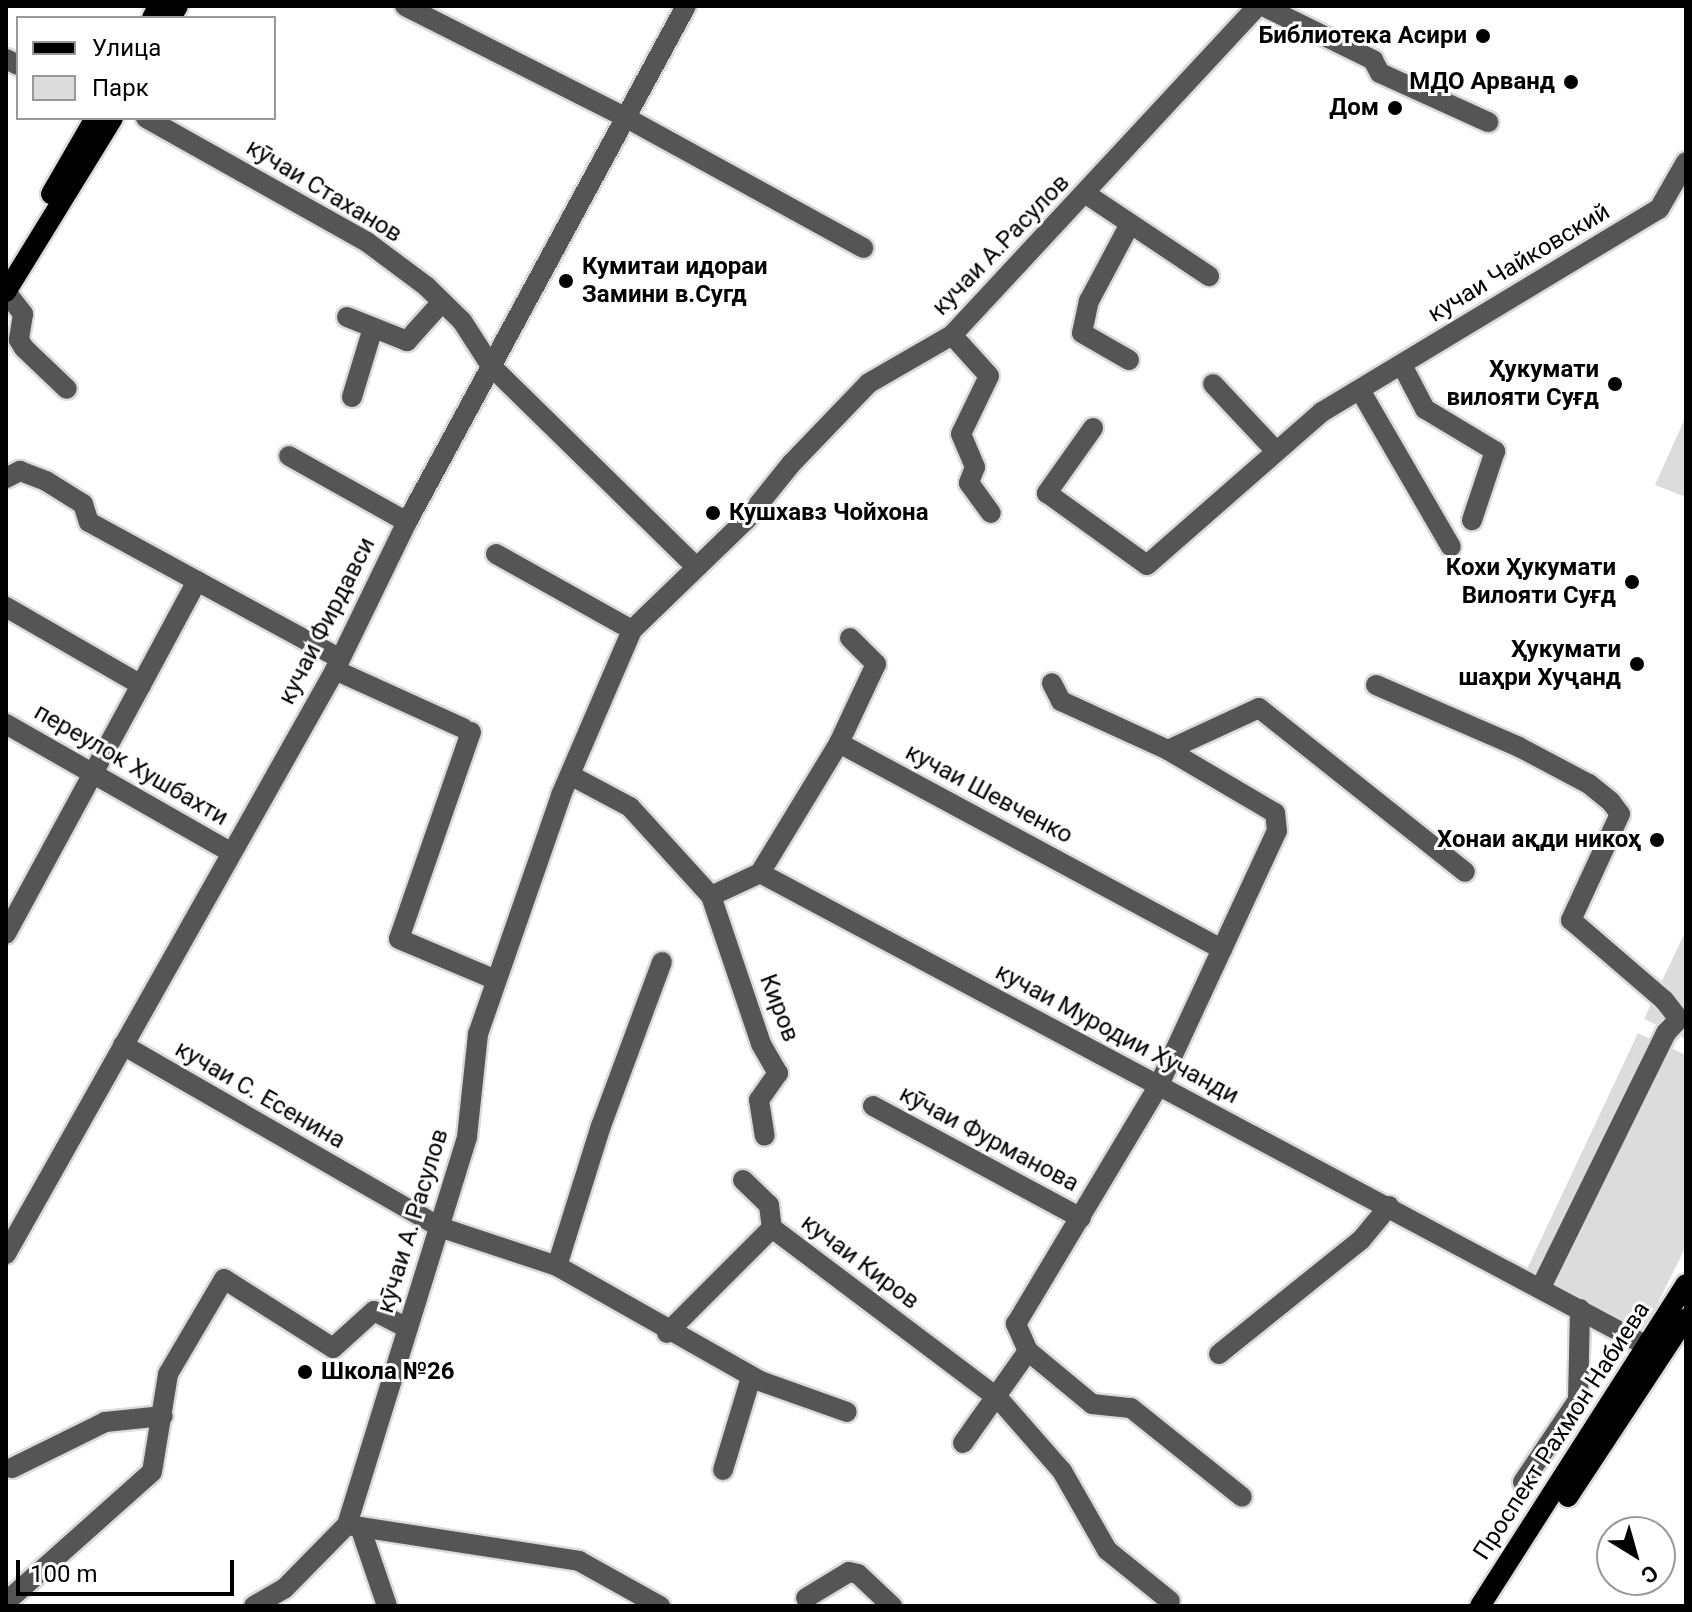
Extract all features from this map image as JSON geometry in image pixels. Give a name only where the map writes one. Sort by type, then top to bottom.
[{"type":"main road","points":[[6,270],[94,120]]},
{"type":"main road","points":[[6,292],[112,120]]},
{"type":"main road","name":"Проспект Рахмон Набиева","points":[[1494,1606],[1656,1351],[1686,1284]]},
{"type":"main road","name":"Проспект Рахмон Набиева","points":[[1480,1606],[1656,1351],[1686,1318]]},
{"type":"street","points":[[405,6],[625,117],[863,248]]},
{"type":"street","name":"кучаи Фирдавси","points":[[6,1254],[229,851],[337,664],[407,522],[686,6]]},
{"type":"street","points":[[1261,6],[1373,60],[1380,73],[1488,122]]},
{"type":"street","name":"кучаи А.Расулов","points":[[696,567],[746,520],[791,464],[869,383],[952,335],[1261,6]]},
{"type":"street","name":"кӯчаи Стаханов","points":[[150,120],[367,242],[442,302],[491,366],[696,567]]},
{"type":"street","name":"кучаи Чайковский","points":[[1093,428],[1047,493],[1147,565],[1322,412],[1659,209],[1686,162]]},
{"type":"street","points":[[1086,194],[1209,276]]},
{"type":"street","points":[[1129,360],[1082,333],[1089,301],[1130,224]]},
{"type":"street","points":[[6,292],[23,314],[19,340],[24,348],[67,389]]},
{"type":"street","points":[[347,317],[407,341],[442,302]]},
{"type":"street","points":[[352,397],[373,328]]},
{"type":"street","points":[[952,335],[989,376],[961,434],[975,467],[969,483],[991,513]]},
{"type":"street","points":[[1402,365],[1425,409],[1495,451],[1472,520]]},
{"type":"street","points":[[1213,384],[1276,451]]},
{"type":"street","points":[[1360,390],[1451,547]]},
{"type":"street","points":[[289,456],[407,522]]},
{"type":"street","points":[[6,478],[20,471],[46,481],[83,504],[89,522],[197,581],[337,664],[467,730],[399,939],[496,980]]},
{"type":"street","points":[[496,554],[632,630]]},
{"type":"street","name":"кӯчаи А. Расулов","points":[[254,1606],[284,1589],[353,1526],[408,1328],[467,1137],[478,1034],[496,980],[570,775],[632,630],[696,567]]},
{"type":"street","points":[[6,934],[197,581]]},
{"type":"street","points":[[6,607],[141,685]]},
{"type":"street","points":[[570,775],[630,807],[711,896],[760,873],[839,743],[876,664],[850,638]]},
{"type":"street","points":[[1376,685],[1519,747],[1589,784],[1611,802],[1620,814],[1571,920],[1664,1000],[1679,1019],[1666,1033],[1540,1289]]},
{"type":"street","points":[[1057,692],[1168,750],[1275,813],[1277,831],[1158,1087],[1016,1324],[1028,1351],[1092,1404],[1131,1408],[1242,1497]]},
{"type":"street","points":[[1168,750],[1259,708],[1465,872]]},
{"type":"street","name":"переулок Хушбахти","points":[[6,724],[229,851]]},
{"type":"street","name":"кучаи Шевченко","points":[[839,743],[1222,949]]},
{"type":"street","name":"кучаи Муродии Хучанди","points":[[760,873],[1656,1351]]},
{"type":"street","name":"Киров","points":[[711,896],[761,1044],[778,1073],[759,1100],[765,1136]]},
{"type":"street","points":[[557,1266],[601,1126],[662,962]]},
{"type":"street","points":[[1666,1033],[1686,1043]]},
{"type":"street","name":"кучаи С. Есенина","points":[[123,1045],[370,1191],[439,1227],[557,1266],[667,1333],[751,1377],[847,1412]]},
{"type":"street","name":"кӯчаи Фурманова","points":[[873,1106],[1081,1218]]},
{"type":"street","points":[[743,1180],[769,1205],[772,1228]]},
{"type":"street","points":[[1219,1354],[1361,1240],[1389,1206]]},
{"type":"street","name":"кучаи Киров","points":[[667,1333],[772,1228],[998,1398],[1062,1471],[1107,1550],[1170,1601]]},
{"type":"street","points":[[6,1602],[152,1472],[168,1374],[224,1279],[333,1348],[374,1311],[408,1328]]},
{"type":"street","points":[[1523,1482],[1578,1400],[1580,1309]]},
{"type":"street","points":[[963,1443],[998,1398],[1028,1351]]},
{"type":"street","points":[[723,1470],[751,1377]]},
{"type":"street","points":[[12,1468],[105,1422],[163,1416]]},
{"type":"street","points":[[353,1526],[387,1606]]},
{"type":"street","points":[[353,1526],[579,1561],[660,1606]]},
{"type":"street","points":[[817,1606],[806,1598],[849,1572],[858,1574],[892,1606]]},
{"type":"green space","points":[[1686,416],[1686,497],[1655,485]]},
{"type":"green space","points":[[1686,930],[1686,1039],[1644,1019]]},
{"type":"green space","points":[[1638,1033],[1686,1055],[1686,1246],[1644,1331],[1526,1271]]},
{"type":"place","name":"Библиотека Асири","points":[[1483,36]]},
{"type":"place","name":"МДО Арванд","points":[[1571,82]]},
{"type":"place","name":"Дом","points":[[1395,108]]},
{"type":"place","name":"Кумитаи идораи Замини в.Сугд","points":[[566,281]]},
{"type":"place","name":"Ҳукумати вилояти Суғд","points":[[1615,384]]},
{"type":"place","name":"Кушхавз Чойхона","points":[[713,513]]},
{"type":"place","name":"Кохи Ҳукумати Вилояти Суғд","points":[[1632,582]]},
{"type":"place","name":"Ҳукумати шаҳри Хуҷанд","points":[[1637,664]]},
{"type":"place","name":"Хонаи ақди никоҳ","points":[[1657,840]]},
{"type":"place","name":"Школа №26","points":[[305,1372]]}]
